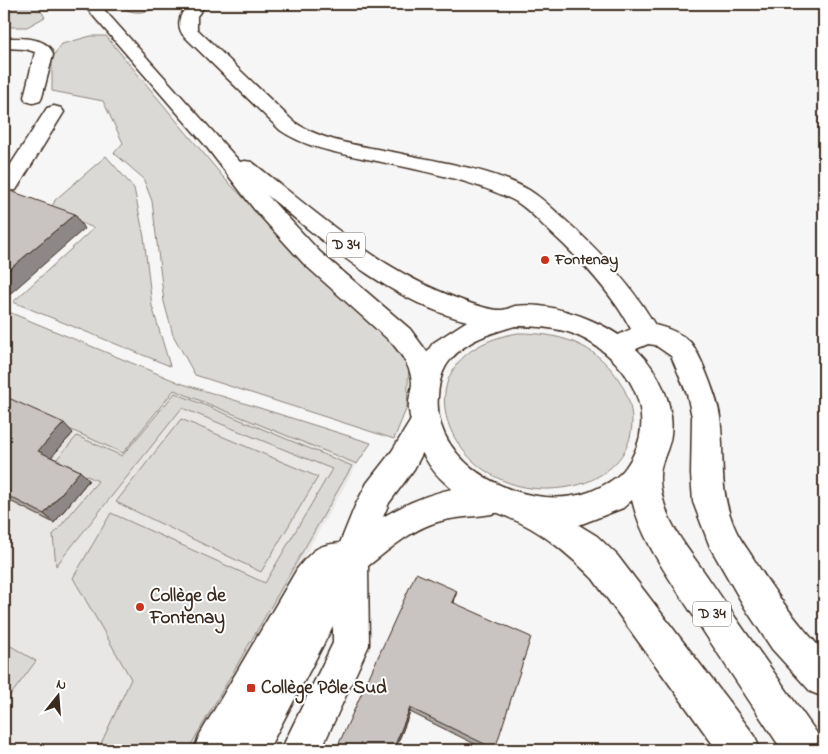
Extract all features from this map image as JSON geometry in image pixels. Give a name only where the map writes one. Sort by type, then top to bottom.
[{"type":"main road","name":"D 34","points":[[91,4],[212,141],[262,204],[312,258],[407,343],[421,363],[425,380]]},
{"type":"main road","points":[[198,4],[187,19],[189,31],[287,126],[316,141],[477,177],[521,195],[542,211],[581,247],[630,304],[646,333]]},
{"type":"main road","points":[[4,43],[29,44],[38,46],[43,50],[44,55],[33,97]]},
{"type":"main road","points":[[8,185],[54,112]]},
{"type":"main road","name":"D 34","points":[[212,141],[329,232],[407,286],[457,309],[498,319]]},
{"type":"main road","points":[[530,511],[570,511],[599,504],[623,490],[634,482],[646,467],[654,452],[658,420],[655,403],[649,387],[640,373],[617,347],[585,328],[550,318],[515,316],[473,327],[452,340],[436,358],[425,380],[422,409],[424,424],[433,446],[449,467],[469,485],[495,500],[530,511],[585,547],[605,567],[741,750]]},
{"type":"main road","points":[[617,347],[646,333],[663,337],[681,349],[701,394],[706,418],[706,474],[710,502],[721,536],[757,596],[785,636],[824,679]]},
{"type":"main road","points":[[247,750],[351,558],[366,517],[378,493],[403,460],[424,424]]},
{"type":"main road","name":"D 34","points":[[646,467],[645,487],[652,517],[669,548],[735,649],[805,750]]},
{"type":"main road","points":[[213,750],[309,581],[326,560],[351,558],[406,520],[424,511],[442,505],[495,500]]},
{"type":"main road","points":[[301,750],[351,645],[351,558]]},
{"type":"shaded area","points":[[4,4],[36,4],[45,17],[27,27],[4,27]]},
{"type":"shaded area","points":[[118,4],[168,4],[148,11],[136,12],[124,9]]},
{"type":"shaded area","points":[[91,36],[106,36],[224,178],[324,279],[385,333],[409,362],[407,407],[394,439],[195,375],[173,335],[164,302],[152,201],[143,178],[114,153],[123,143],[103,101],[52,91],[52,57],[62,44]]},
{"type":"shaded area","points":[[106,156],[134,188],[144,237],[152,306],[170,366],[13,302],[94,228],[47,210],[55,200]]},
{"type":"shaded area","points":[[4,310],[180,383],[371,443],[357,464],[174,390],[123,453],[4,400]]},
{"type":"shaded area","points":[[518,333],[552,336],[584,347],[601,359],[615,375],[625,392],[631,410],[632,429],[626,447],[615,463],[586,483],[549,489],[513,484],[483,469],[460,446],[447,420],[445,392],[455,367],[479,346]]},
{"type":"shaded area","name":"Collège de Fontenay","points":[[174,390],[357,464],[194,750],[4,750],[4,400],[123,453]]},
{"type":"shaded area","points":[[175,393],[352,466],[188,750],[98,750],[131,679],[73,578],[111,513],[265,583],[332,469],[182,408],[56,566],[53,535],[98,481],[55,461],[77,436],[122,456]]},
{"type":"shaded area","points":[[181,419],[318,477],[261,572],[116,502]]},
{"type":"shaded area","points":[[4,642],[36,661],[4,704]]},
{"type":"building","points":[[8,190],[75,214],[4,274],[4,192]]},
{"type":"building","points":[[4,396],[64,423],[38,451],[80,471],[44,514],[4,494]]},
{"type":"building","points":[[416,573],[457,591],[452,602],[531,637],[495,749],[410,708],[393,750],[336,750]]},
{"type":"place","name":"Fontenay","points":[[545,260]]},
{"type":"place","name":"Collège de Fontenay","points":[[140,607]]},
{"type":"place","name":"Collège Pôle Sud","points":[[251,688]]}]
